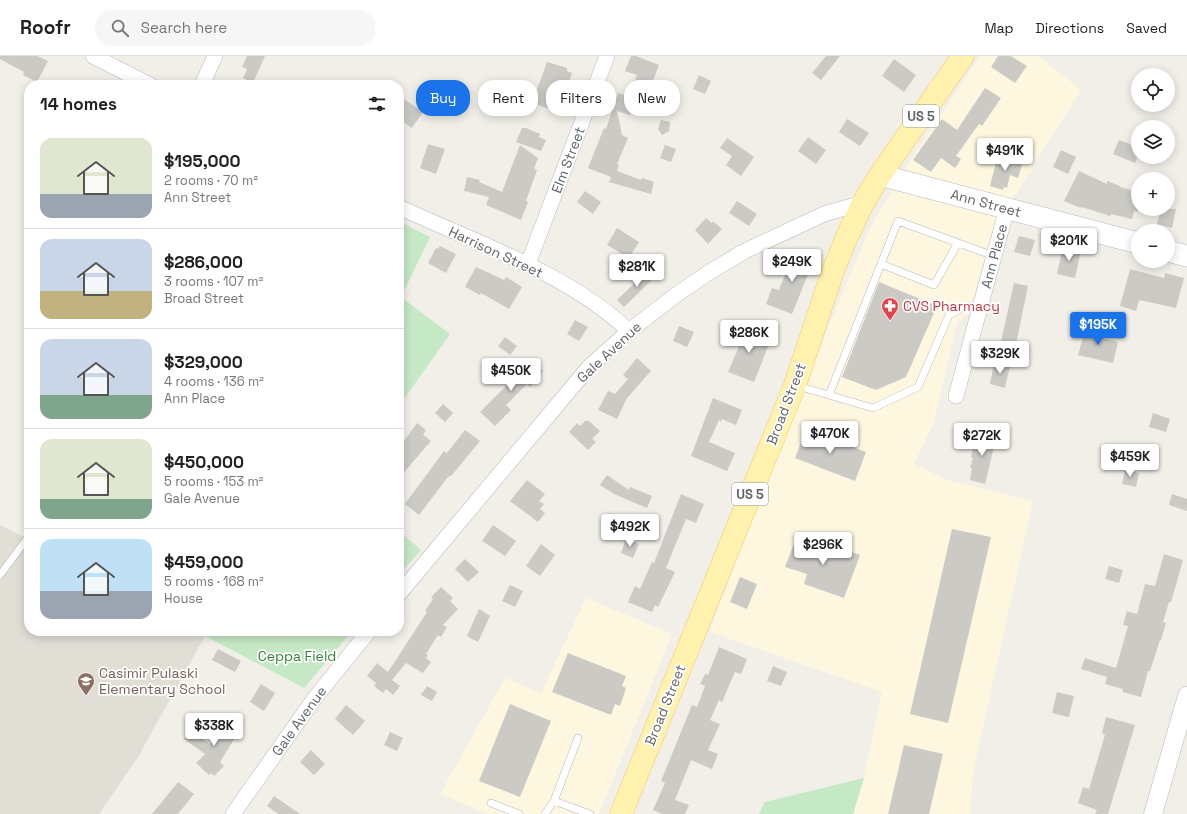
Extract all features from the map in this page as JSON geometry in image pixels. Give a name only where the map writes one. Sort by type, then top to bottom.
[{"type":"main road","name":"Broad Street","points":[[621,814],[795,385],[834,268],[862,205],[880,176],[963,56]]},
{"type":"main road","name":"Ann Street","points":[[880,176],[1131,241]]},
{"type":"main road","points":[[1175,253],[1187,256]]},
{"type":"street","points":[[93,56],[140,80]]},
{"type":"street","points":[[204,80],[215,56]]},
{"type":"street","name":"Elm Street","points":[[528,264],[607,56]]},
{"type":"street","name":"Gale Avenue","points":[[404,588],[588,367],[629,331],[708,272],[743,252],[824,214],[852,206],[862,205]]},
{"type":"street","name":"Ann Place","points":[[956,396],[1007,208]]},
{"type":"street","name":"Harrison Street","points":[[404,209],[528,264],[612,316],[629,331]]},
{"type":"street","name":"Gale Avenue","points":[[233,814],[314,699],[365,636]]},
{"type":"street","points":[[1153,814],[1187,696]]},
{"type":"lane","points":[[829,395],[898,221],[994,256]]},
{"type":"lane","points":[[881,264],[934,285],[958,244]]},
{"type":"lane","points":[[795,385],[873,408],[918,387],[950,315],[965,307],[981,305]]},
{"type":"lane","points":[[0,575],[24,543]]},
{"type":"lane","points":[[545,814],[554,801],[578,738]]},
{"type":"lane","points":[[554,801],[590,814]]},
{"type":"lane","points":[[491,803],[519,814]]},
{"type":"shaded area","points":[[980,56],[1038,56],[1081,90],[997,221],[969,314],[957,322],[934,422],[914,464],[947,480],[1033,501],[973,772],[970,814],[853,814],[864,778],[882,692],[710,632],[766,477],[869,230],[906,167]]},
{"type":"shaded area","name":"Casimir Pulaski Elementary School","points":[[0,525],[24,537],[24,636],[205,636],[138,757],[99,814],[0,814]]},
{"type":"shaded area","points":[[586,598],[672,634],[599,814],[488,814],[440,794],[505,678],[541,693]]},
{"type":"green space","points":[[404,224],[430,237],[404,291]]},
{"type":"green space","points":[[404,299],[450,334],[404,399]]},
{"type":"green space","points":[[404,535],[421,550],[404,569]]},
{"type":"green space","name":"Ceppa Field","points":[[205,636],[348,636],[304,688]]},
{"type":"green space","points":[[864,778],[853,814],[759,814],[765,802]]},
{"type":"building","points":[[0,56],[37,56],[48,61],[38,80],[33,80],[23,75],[24,72],[0,59]]},
{"type":"building","points":[[247,56],[265,56],[254,80],[247,80],[243,78],[247,69],[242,67]]},
{"type":"building","points":[[631,56],[636,56],[659,65],[653,80],[635,80],[637,75],[625,71]]},
{"type":"building","points":[[826,56],[840,56],[821,80],[812,73]]},
{"type":"building","points":[[998,56],[1011,56],[1027,66],[1015,83],[991,67]]},
{"type":"building","points":[[894,59],[916,75],[904,92],[882,76]]},
{"type":"building","points":[[547,62],[567,68],[567,71],[572,73],[569,80],[546,80],[546,108],[538,105],[538,87]]},
{"type":"building","points":[[699,75],[711,81],[705,94],[693,89]]},
{"type":"building","points":[[985,88],[1001,98],[982,126],[979,124],[956,156],[961,159],[955,168],[941,158],[931,172],[913,160],[942,119],[957,130]]},
{"type":"building","points":[[618,93],[624,95],[624,113],[617,111],[622,135],[628,138],[617,164],[619,165],[617,171],[641,180],[642,178],[654,182],[651,194],[609,182],[611,177],[588,168],[610,116],[616,116],[616,99]]},
{"type":"building","points":[[404,99],[416,107],[416,116],[420,116],[412,128],[404,122]]},
{"type":"building","points":[[847,119],[869,133],[860,146],[839,132]]},
{"type":"building","points":[[661,120],[670,122],[669,131],[662,135],[658,129]]},
{"type":"building","points":[[522,128],[526,128],[540,134],[539,137],[546,140],[541,151],[516,142]]},
{"type":"building","points":[[808,137],[826,150],[816,164],[798,151]]},
{"type":"building","points":[[727,138],[754,157],[741,176],[726,165],[732,156],[720,148]]},
{"type":"building","points":[[1119,140],[1131,144],[1131,161],[1113,154]]},
{"type":"building","points":[[428,144],[445,149],[436,174],[420,168]]},
{"type":"building","points":[[520,145],[538,158],[534,169],[537,170],[521,220],[486,205],[489,197],[464,191],[467,177],[480,180],[479,182],[502,192]]},
{"type":"building","points":[[665,145],[676,149],[671,162],[660,158]]},
{"type":"building","points":[[1061,150],[1076,157],[1068,174],[1053,167]]},
{"type":"building","points":[[998,155],[1023,161],[1018,178],[1010,175],[1007,188],[1004,187],[1003,190],[990,186]]},
{"type":"building","points":[[1079,171],[1107,184],[1107,181],[1131,190],[1131,216],[1133,216],[1132,219],[1111,214],[1110,216],[1082,207],[1081,208],[1064,201]]},
{"type":"building","points":[[585,191],[601,202],[593,214],[577,202]]},
{"type":"building","points":[[737,201],[757,214],[749,226],[729,213]]},
{"type":"building","points":[[1159,216],[1175,216],[1173,224],[1157,224]]},
{"type":"building","points":[[706,218],[712,223],[713,221],[722,229],[708,244],[695,230]]},
{"type":"building","points":[[617,228],[639,242],[629,258],[607,245]]},
{"type":"building","points":[[1019,236],[1035,240],[1030,256],[1014,252]]},
{"type":"building","points":[[440,246],[456,254],[446,273],[428,263],[436,248],[438,249]]},
{"type":"building","points":[[1063,246],[1081,250],[1075,278],[1057,274]]},
{"type":"building","points":[[795,249],[815,257],[792,314],[766,304],[772,288],[779,290]]},
{"type":"building","points":[[476,267],[504,280],[506,277],[522,287],[509,309],[481,293],[480,295],[465,287]]},
{"type":"building","points":[[650,268],[657,275],[624,307],[617,300]]},
{"type":"building","points":[[1130,269],[1164,278],[1165,273],[1184,278],[1176,308],[1139,300],[1136,311],[1120,306]]},
{"type":"building","points":[[879,282],[937,306],[906,377],[876,390],[842,377]]},
{"type":"building","points":[[1014,283],[1028,286],[1016,344],[1001,342]]},
{"type":"building","points":[[575,320],[588,327],[579,341],[567,334]]},
{"type":"building","points":[[679,326],[694,332],[687,347],[673,341]]},
{"type":"building","points":[[740,326],[771,339],[754,382],[728,372],[738,349],[740,341],[735,338]]},
{"type":"building","points":[[1086,327],[1103,332],[1101,338],[1118,342],[1113,363],[1078,355]]},
{"type":"building","points":[[505,337],[517,346],[510,355],[498,346]]},
{"type":"building","points":[[528,358],[543,371],[530,387],[527,384],[506,405],[511,410],[495,426],[480,412],[517,375],[515,373]]},
{"type":"building","points":[[637,358],[651,371],[627,398],[617,419],[598,410],[608,391],[615,394],[628,379],[623,375]]},
{"type":"building","points":[[994,363],[1010,366],[1005,388],[990,384]]},
{"type":"building","points":[[713,398],[742,410],[736,425],[722,419],[721,422],[719,420],[709,442],[735,453],[727,471],[691,456]]},
{"type":"building","points":[[443,404],[453,413],[445,422],[435,413]]},
{"type":"building","points":[[1153,413],[1170,419],[1166,432],[1149,427]]},
{"type":"building","points":[[585,421],[589,421],[600,431],[592,439],[596,442],[588,450],[569,432],[577,423],[580,426]]},
{"type":"building","points":[[417,423],[426,430],[423,435],[431,441],[404,472],[404,441]]},
{"type":"building","points":[[806,429],[866,452],[855,481],[795,458]]},
{"type":"building","points":[[465,430],[480,441],[452,475],[448,477],[419,515],[405,504],[444,451],[447,453]]},
{"type":"building","points":[[976,433],[996,438],[985,484],[970,480],[972,468],[970,468],[973,458],[971,457]]},
{"type":"building","points":[[1125,470],[1139,473],[1136,487],[1122,484]]},
{"type":"building","points":[[607,475],[629,490],[630,487],[652,496],[647,508],[614,494],[600,485]]},
{"type":"building","points":[[527,480],[545,494],[539,501],[544,504],[540,509],[545,513],[538,522],[510,501]]},
{"type":"building","points":[[681,494],[704,504],[696,523],[686,519],[666,568],[675,572],[658,607],[655,605],[652,612],[628,602],[635,586],[640,589],[652,562],[654,563]]},
{"type":"building","points":[[1172,494],[1187,499],[1187,511],[1169,505]]},
{"type":"building","points":[[493,525],[516,541],[505,556],[482,541]]},
{"type":"building","points":[[952,529],[991,537],[948,723],[910,714]]},
{"type":"building","points":[[797,536],[818,544],[820,541],[860,555],[844,598],[804,584],[807,574],[785,567]]},
{"type":"building","points":[[626,538],[639,544],[633,558],[621,553]]},
{"type":"building","points":[[541,544],[555,555],[540,576],[526,566]]},
{"type":"building","points":[[1164,554],[1183,560],[1171,602],[1169,602],[1163,622],[1166,623],[1161,640],[1150,671],[1148,671],[1141,697],[1123,692],[1123,689],[1105,684],[1107,677],[1081,669],[1085,658],[1116,668],[1128,626],[1123,625],[1127,611],[1137,614],[1145,584],[1155,586]]},
{"type":"building","points":[[465,559],[479,572],[468,582],[455,569]]},
{"type":"building","points":[[1109,566],[1123,570],[1119,583],[1105,579]]},
{"type":"building","points":[[740,577],[757,584],[747,609],[730,602]]},
{"type":"building","points":[[510,585],[523,591],[515,607],[502,601]]},
{"type":"building","points":[[441,587],[453,598],[450,601],[458,609],[443,625],[447,627],[441,637],[438,635],[426,654],[428,655],[426,658],[431,662],[423,673],[406,663],[392,680],[400,686],[393,695],[386,689],[383,693],[374,686],[376,683],[367,676],[377,663],[388,672],[427,612],[425,611],[433,599],[431,597]]},
{"type":"building","points":[[479,609],[490,616],[478,642],[467,636]]},
{"type":"building","points":[[719,647],[747,659],[741,674],[735,672],[722,702],[719,700],[710,720],[720,724],[708,750],[718,754],[712,769],[691,760],[675,800],[689,805],[685,814],[662,814],[653,810],[665,783],[661,781],[692,705],[697,707],[705,686],[700,684],[705,674],[708,675]]},
{"type":"building","points":[[218,649],[241,661],[235,672],[212,660]]},
{"type":"building","points":[[568,653],[626,676],[622,686],[626,688],[620,706],[615,704],[611,715],[552,692]]},
{"type":"building","points":[[773,666],[787,672],[781,686],[767,681]]},
{"type":"building","points":[[261,684],[275,693],[264,711],[250,702]]},
{"type":"building","points":[[427,686],[437,692],[432,701],[421,695]]},
{"type":"building","points":[[1057,692],[1074,696],[1069,717],[1052,713]]},
{"type":"building","points":[[510,704],[551,721],[520,797],[479,781]]},
{"type":"building","points":[[346,705],[365,721],[353,735],[335,719]]},
{"type":"building","points":[[1106,717],[1135,725],[1108,814],[1095,814],[1097,810],[1078,803],[1083,787],[1089,789],[1105,735],[1102,733]]},
{"type":"building","points":[[226,719],[241,728],[220,762],[224,766],[214,776],[211,773],[209,775],[196,763],[205,754],[184,739],[190,730],[210,744]]},
{"type":"building","points":[[390,732],[403,738],[397,751],[384,745]]},
{"type":"building","points":[[904,745],[943,754],[929,814],[888,814]]},
{"type":"building","points":[[311,750],[325,764],[314,775],[300,762]]},
{"type":"building","points":[[178,782],[194,794],[178,814],[152,814]]},
{"type":"building","points":[[274,796],[300,814],[278,814],[267,806]]},
{"type":"place","name":"CVS Pharmacy","points":[[890,321]]},
{"type":"place","name":"Casimir Pulaski Elementary School","points":[[86,696]]}]
